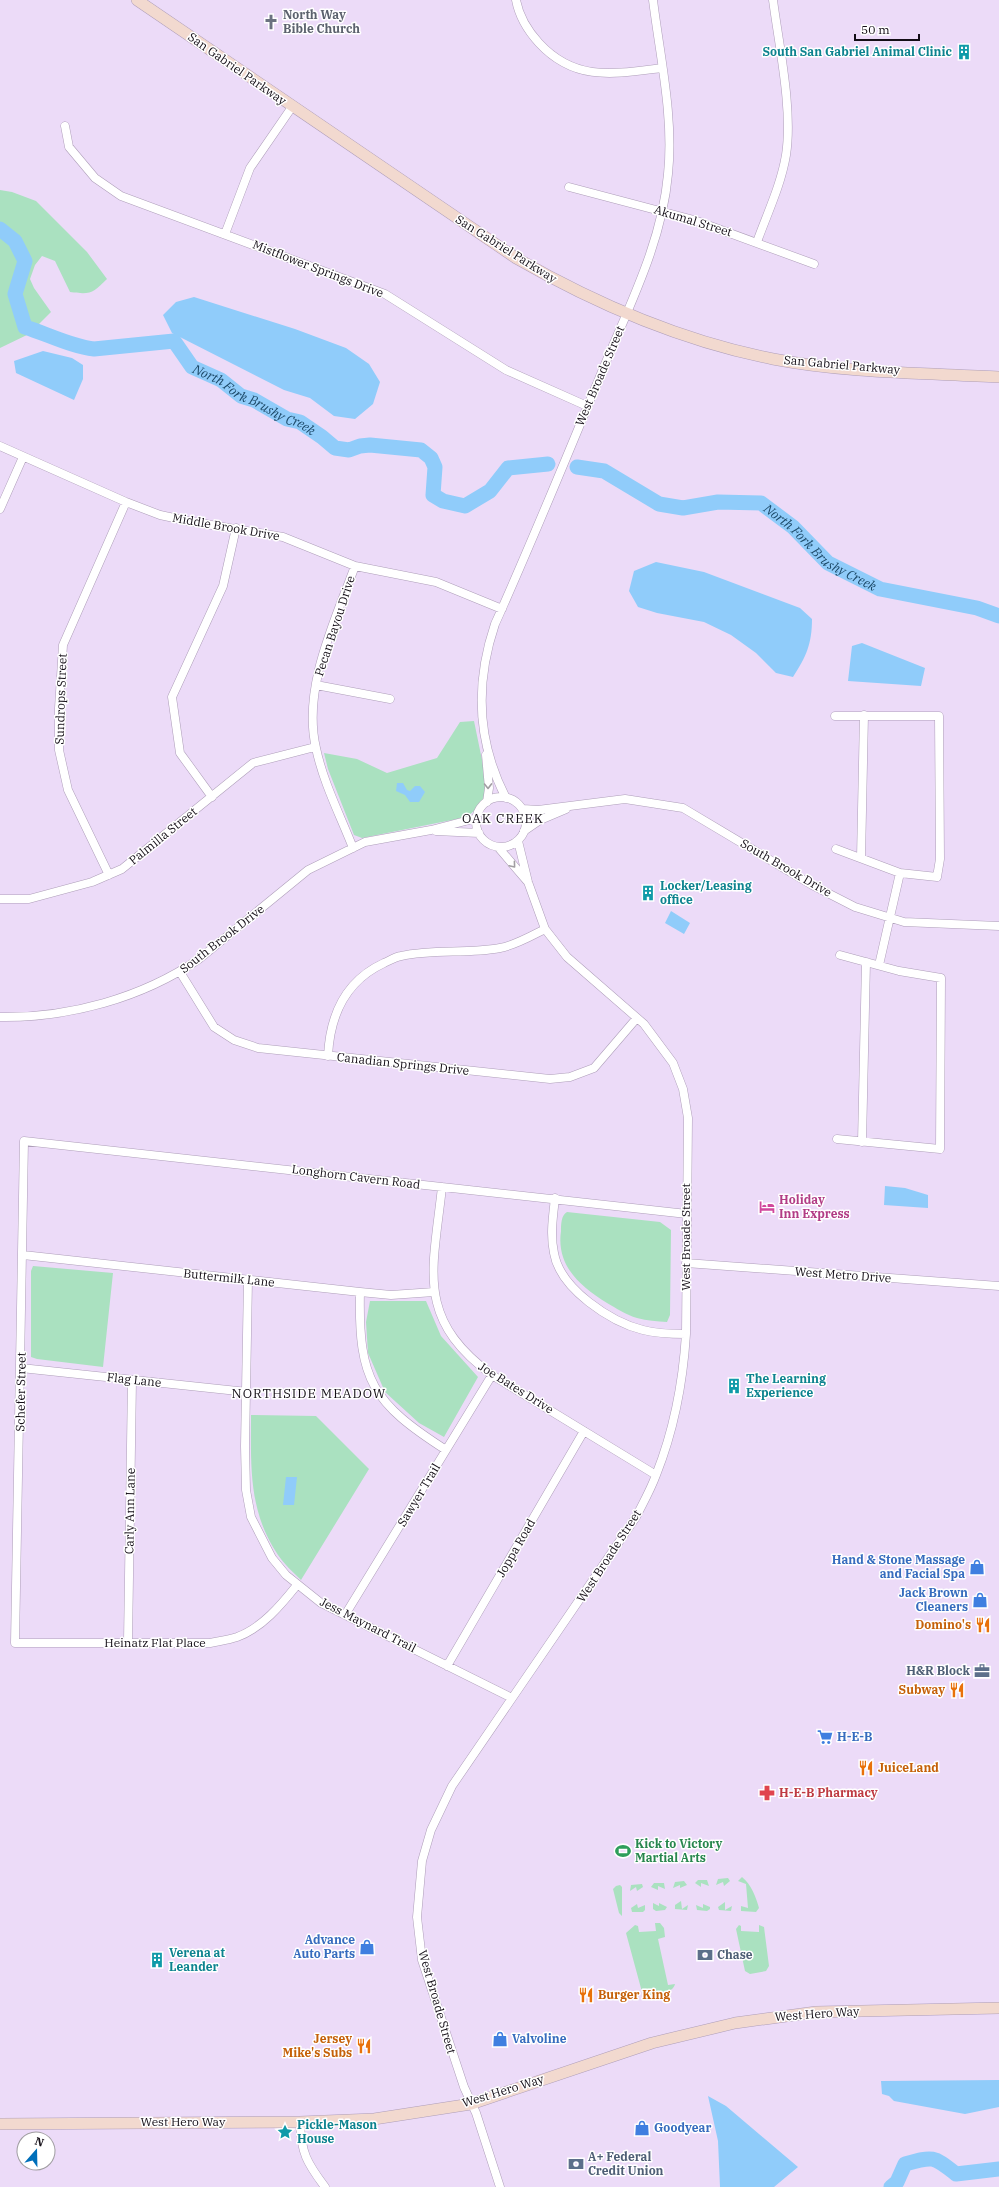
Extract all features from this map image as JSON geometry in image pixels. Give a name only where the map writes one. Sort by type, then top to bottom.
[{"type":"main road","name":"San Gabriel Parkway","points":[[137,0],[292,107],[516,258],[566,287],[627,312],[663,329],[717,345],[774,359],[827,366],[999,377]]},
{"type":"main road","name":"West Hero Way","points":[[0,2124],[300,2122],[374,2119],[471,2104],[652,2043],[735,2023],[816,2012],[999,2008]]},
{"type":"street","points":[[516,0],[525,24],[533,36],[546,51],[560,61],[583,71],[607,74],[662,68]]},
{"type":"street","name":"West Broade Street","points":[[487,802],[489,788],[481,711],[481,679],[486,652],[502,609],[627,312],[652,247],[663,211],[669,173],[669,131],[653,0]]},
{"type":"street","points":[[757,242],[783,170],[787,145],[787,110],[773,0]]},
{"type":"street","points":[[224,234],[250,168],[292,107]]},
{"type":"street","name":"Mistflower Springs Drive","points":[[65,126],[69,147],[95,178],[120,196],[385,294],[506,370],[587,406]]},
{"type":"street","name":"Akumal Street","points":[[569,187],[663,211],[757,242],[814,264]]},
{"type":"street","name":"Middle Brook Drive","points":[[0,446],[126,502],[160,515],[283,537],[355,566],[436,582],[502,609]]},
{"type":"street","points":[[0,509],[23,457]]},
{"type":"street","name":"Sundrops Street","points":[[109,875],[68,790],[59,750],[59,708],[63,645],[126,502]]},
{"type":"street","points":[[212,797],[180,753],[172,697],[223,586],[236,528]]},
{"type":"street","name":"Pecan Bayou Drive","points":[[353,848],[330,791],[315,747],[313,714],[319,667],[355,566]]},
{"type":"street","points":[[316,685],[390,699]]},
{"type":"street","points":[[861,858],[864,715]]},
{"type":"street","points":[[835,716],[939,716],[940,859],[937,877],[900,873],[836,849]]},
{"type":"street","name":"West Broade Street","points":[[485,742],[500,786],[506,798]]},
{"type":"street","name":"Palmilla Street","points":[[0,899],[29,899],[92,882],[122,869],[254,763],[315,747]]},
{"type":"street","points":[[499,798],[506,798],[515,802],[522,809],[525,816],[524,832],[518,841],[505,847],[498,847],[483,840],[479,833],[477,818],[479,812],[487,802],[499,798]]},
{"type":"street","name":"South Brook Drive","points":[[522,809],[538,810],[625,799],[683,808],[812,885],[856,907],[904,922],[999,926]]},
{"type":"street","name":"South Brook Drive","points":[[524,832],[540,820],[578,804]]},
{"type":"street","name":"South Brook Drive","points":[[0,1017],[22,1017],[64,1012],[119,999],[180,972],[199,959],[308,870],[365,842],[431,830],[477,818]]},
{"type":"street","name":"South Brook Drive","points":[[431,830],[479,833]]},
{"type":"street","name":"West Broade Street","points":[[500,2187],[476,2113],[464,2087],[422,1960],[417,1917],[422,1861],[431,1830],[452,1786],[636,1517],[656,1475],[673,1426],[684,1370],[686,1334],[688,1118],[683,1088],[673,1063],[644,1024],[567,957],[545,928],[528,882],[518,841]]},
{"type":"street","name":"West Broade Street","points":[[498,847],[528,882]]},
{"type":"street","points":[[879,966],[900,873]]},
{"type":"street","points":[[328,1056],[331,1027],[339,1006],[346,992],[370,970],[399,956],[501,948],[526,938],[545,928]]},
{"type":"street","points":[[837,1139],[940,1149],[941,978],[879,966],[840,955]]},
{"type":"street","points":[[862,1142],[866,962]]},
{"type":"street","name":"Canadian Springs Drive","points":[[180,972],[214,1027],[234,1040],[258,1048],[550,1079],[570,1077],[594,1068],[636,1018]]},
{"type":"street","name":"Longhorn Cavern Road","points":[[24,1141],[555,1198],[687,1214]]},
{"type":"street","name":"Schefer Street","points":[[15,1643],[24,1141]]},
{"type":"street","name":"Joe Bates Drive","points":[[442,1187],[433,1271],[434,1292],[440,1316],[449,1335],[472,1360],[492,1375],[656,1475]]},
{"type":"street","points":[[555,1198],[552,1234],[554,1254],[560,1270],[576,1292],[623,1324],[663,1334],[686,1334]]},
{"type":"street","name":"Buttermilk Lane","points":[[23,1255],[391,1295],[434,1292]]},
{"type":"street","name":"West Metro Drive","points":[[686,1263],[999,1286]]},
{"type":"street","name":"Jess Maynard Trail","points":[[248,1280],[245,1467],[251,1517],[272,1558],[297,1585],[321,1602],[512,1698]]},
{"type":"street","points":[[360,1292],[361,1349],[366,1370],[374,1386],[387,1405],[402,1420],[446,1450]]},
{"type":"street","name":"Flag Lane","points":[[21,1368],[247,1392]]},
{"type":"street","name":"Sawyer Trail","points":[[345,1615],[492,1375]]},
{"type":"street","name":"Carly Ann Lane","points":[[128,1642],[132,1380]]},
{"type":"street","name":"Joppa Road","points":[[447,1666],[584,1431]]},
{"type":"street","name":"Heinatz Flat Place","points":[[15,1643],[210,1643],[238,1636],[261,1623],[280,1606],[297,1585]]},
{"type":"street","points":[[300,2122],[300,2140],[304,2156],[325,2187]]},
{"type":"green space","points":[[0,190],[12,192],[36,201],[87,252],[107,279],[91,292],[70,292],[55,261],[42,256],[35,265],[30,279],[34,288],[51,312],[29,334],[0,348]]},
{"type":"green space","points":[[474,721],[487,784],[484,799],[474,811],[467,817],[362,838],[354,835],[328,769],[324,753],[357,759],[387,773],[437,758],[460,722]]},
{"type":"green space","points":[[567,1212],[660,1222],[671,1230],[670,1315],[667,1322],[644,1320],[629,1315],[607,1303],[579,1282],[566,1265],[562,1255],[560,1243],[561,1223],[562,1218]]},
{"type":"green space","points":[[33,1266],[113,1273],[103,1367],[31,1357],[31,1271]]},
{"type":"green space","points":[[370,1301],[426,1301],[441,1336],[478,1377],[444,1437],[419,1423],[385,1392],[368,1353],[366,1322]]},
{"type":"green space","points":[[251,1415],[316,1416],[369,1469],[301,1580],[278,1555],[261,1522],[253,1487]]},
{"type":"green space","points":[[742,1877],[751,1887],[755,1895],[759,1908],[756,1912],[741,1911],[741,1906],[748,1908],[746,1884],[738,1881]]},
{"type":"green space","points":[[728,1878],[730,1881],[724,1886],[723,1882],[716,1885],[718,1879]]},
{"type":"green space","points":[[698,1880],[707,1880],[709,1886],[701,1883],[701,1887],[695,1883]]},
{"type":"green space","points":[[684,1881],[687,1885],[680,1888],[680,1885],[673,1888],[675,1882]]},
{"type":"green space","points":[[654,1883],[664,1883],[665,1889],[658,1886],[658,1890],[651,1887]]},
{"type":"green space","points":[[642,1884],[643,1887],[637,1891],[636,1887],[630,1891],[631,1885]]},
{"type":"green space","points":[[620,1885],[622,1887],[622,1916],[619,1913],[613,1889]]},
{"type":"green space","points":[[681,1901],[682,1909],[688,1905],[687,1910],[675,1909],[675,1905]]},
{"type":"green space","points":[[725,1902],[725,1910],[732,1906],[731,1911],[719,1910],[718,1907]]},
{"type":"green space","points":[[653,1903],[659,1906],[659,1903],[667,1907],[665,1910],[656,1911],[653,1909]]},
{"type":"green space","points":[[637,1904],[638,1908],[645,1905],[645,1910],[643,1912],[632,1912],[631,1908]]},
{"type":"green space","points":[[703,1904],[710,1907],[710,1909],[707,1911],[697,1910],[696,1905],[703,1908]]},
{"type":"green space","points":[[655,1923],[660,1923],[664,1928],[665,1937],[658,1939],[668,1985],[675,1984],[671,1990],[667,1992],[647,1995],[642,1992],[626,1933],[635,1925],[638,1926],[639,1932],[656,1931]]},
{"type":"green space","points":[[739,1925],[741,1926],[741,1931],[759,1932],[759,1925],[764,1927],[769,1966],[766,1971],[750,1974],[745,1971],[736,1929]]},
{"type":"water","points":[[194,297],[295,329],[346,348],[369,364],[380,382],[373,404],[355,419],[334,416],[310,398],[284,390],[172,333],[163,315],[176,302]]},
{"type":"water","points":[[43,351],[72,358],[83,365],[83,379],[74,400],[16,373],[14,361]]},
{"type":"water","points":[[656,562],[704,572],[800,608],[812,619],[812,628],[807,650],[793,677],[776,673],[756,653],[731,635],[704,622],[657,613],[638,607],[629,591],[634,571]]},
{"type":"water","points":[[862,643],[925,668],[921,686],[848,681],[852,646]]},
{"type":"water","points":[[397,783],[403,783],[407,790],[410,791],[415,786],[420,786],[425,792],[419,802],[410,802],[405,795],[396,791]]},
{"type":"water","points":[[671,911],[690,923],[684,934],[665,923]]},
{"type":"water","points":[[885,1186],[905,1188],[928,1195],[928,1208],[884,1205]]},
{"type":"water","points":[[286,1477],[297,1477],[294,1505],[283,1505]]},
{"type":"water","points":[[999,2080],[999,2107],[965,2114],[894,2101],[889,2096],[882,2094],[881,2081]]},
{"type":"water","points":[[708,2096],[726,2106],[798,2167],[774,2187],[720,2187],[718,2141]]},
{"type":"waterway","name":"North Fork Brushy Creek","points":[[0,229],[15,241],[25,261],[15,294],[25,327],[69,343],[94,349],[174,341],[192,367],[221,380],[241,396],[254,400],[287,419],[300,422],[335,448],[349,450],[360,446],[370,445],[421,450],[431,458],[435,467],[433,495],[443,501],[465,506],[490,491],[508,468],[548,464]]},
{"type":"waterway","name":"North Fork Brushy Creek","points":[[577,467],[604,471],[659,504],[683,508],[718,502],[761,503],[793,527],[828,563],[880,589],[977,608],[999,616]]},
{"type":"waterway","points":[[891,2187],[897,2182],[905,2164],[922,2160],[933,2159],[956,2174],[999,2169]]},
{"type":"place","name":"North Way Bible Church","points":[[271,22]]},
{"type":"place","name":"South San Gabriel Animal Clinic","points":[[964,52]]},
{"type":"place","name":"Locker/Leasing office","points":[[648,893]]},
{"type":"place","name":"Holiday Inn Express","points":[[767,1207]]},
{"type":"place","name":"The Learning Experience","points":[[734,1386]]},
{"type":"place","name":"Hand & Stone Massage and Facial Spa","points":[[977,1567]]},
{"type":"place","name":"Jack Brown Cleaners","points":[[980,1600]]},
{"type":"place","name":"Domino's","points":[[983,1625]]},
{"type":"place","name":"H&R Block","points":[[982,1671]]},
{"type":"place","name":"Subway","points":[[957,1690]]},
{"type":"place","name":"H-E-B","points":[[825,1737]]},
{"type":"place","name":"JuiceLand","points":[[866,1768]]},
{"type":"place","name":"H-E-B Pharmacy","points":[[767,1793]]},
{"type":"place","name":"Kick to Victory Martial Arts","points":[[623,1851]]},
{"type":"place","name":"Advance Auto Parts","points":[[367,1947]]},
{"type":"place","name":"Chase","points":[[705,1955]]},
{"type":"place","name":"Verena at Leander","points":[[157,1960]]},
{"type":"place","name":"Burger King","points":[[586,1995]]},
{"type":"place","name":"Valvoline","points":[[500,2039]]},
{"type":"place","name":"Jersey Mike's Subs","points":[[364,2046]]},
{"type":"place","name":"Goodyear","points":[[642,2128]]},
{"type":"place","name":"Pickle-Mason House","points":[[285,2132]]},
{"type":"place","name":"A+ Federal Credit Union","points":[[576,2164]]},
{"type":"district","name":"OAK CREEK","points":[[503,818]]},
{"type":"district","name":"NORTHSIDE MEADOW","points":[[309,1393]]}]
